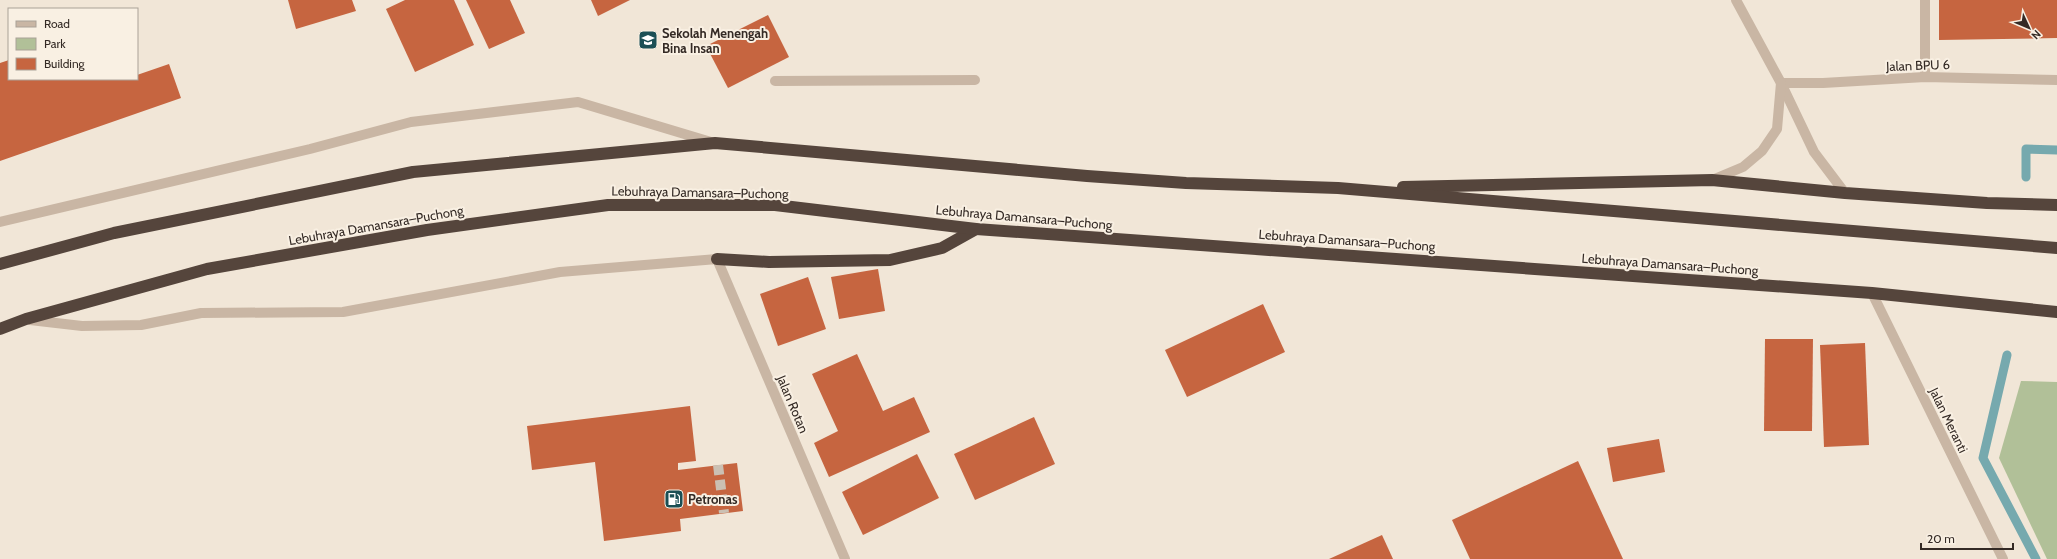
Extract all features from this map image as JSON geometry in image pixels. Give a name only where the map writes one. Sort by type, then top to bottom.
[{"type":"highway","points":[[0,264],[114,233],[413,172],[715,143],[1186,183],[1338,188],[2057,248]]},
{"type":"highway","points":[[1338,188],[1712,180],[1845,193],[1987,204],[2057,205]]},
{"type":"highway","name":"Lebuhraya Damansara–Puchong","points":[[0,329],[26,319],[207,269],[427,230],[608,205],[775,205],[976,229],[1872,293],[2057,312]]},
{"type":"highway","points":[[717,258],[769,262],[890,260],[942,248],[976,229]]},
{"type":"street","points":[[1736,0],[1781,83],[1814,152],[1845,193]]},
{"type":"street","points":[[1925,0],[1925,76]]},
{"type":"street","name":"Jalan BPU 6","points":[[1781,83],[1823,83],[1925,76],[2057,80]]},
{"type":"street","points":[[775,81],[975,80]]},
{"type":"street","points":[[1712,180],[1743,167],[1762,151],[1777,129],[1781,83]]},
{"type":"street","points":[[0,222],[310,149],[411,122],[578,102],[715,143]]},
{"type":"street","points":[[26,319],[82,326],[141,325],[201,313],[342,312],[560,272],[717,258]]},
{"type":"street","name":"Jalan Rotan","points":[[717,258],[846,559]]},
{"type":"street","name":"Jalan Meranti","points":[[1872,293],[2003,559]]},
{"type":"green space","points":[[2021,381],[2057,382],[2057,559],[2047,559],[1999,458]]},
{"type":"building","points":[[288,0],[352,0],[356,11],[296,29]]},
{"type":"building","points":[[405,0],[454,0],[474,45],[415,72],[386,9]]},
{"type":"building","points":[[466,0],[510,0],[525,33],[489,49]]},
{"type":"building","points":[[591,0],[630,0],[598,16]]},
{"type":"building","points":[[1939,0],[2057,0],[2057,38],[1939,40]]},
{"type":"building","points":[[768,15],[789,57],[728,88],[706,46]]},
{"type":"building","points":[[8,60],[8,80],[138,80],[138,75],[169,64],[181,98],[0,161],[0,63]]},
{"type":"building","points":[[878,269],[885,311],[839,319],[831,277]]},
{"type":"building","points":[[808,277],[826,329],[778,346],[760,294]]},
{"type":"building","points":[[1263,304],[1285,352],[1187,397],[1165,350]]},
{"type":"building","points":[[1765,339],[1813,339],[1812,431],[1764,431]]},
{"type":"building","points":[[1865,343],[1869,445],[1824,447],[1820,345]]},
{"type":"building","points":[[857,354],[883,411],[914,397],[930,432],[829,477],[814,443],[838,431],[812,374]]},
{"type":"building","points":[[690,406],[696,461],[678,463],[678,470],[737,463],[743,511],[680,519],[681,531],[604,541],[595,462],[532,470],[527,426]]},
{"type":"building","points":[[1034,417],[1055,464],[975,500],[954,454]]},
{"type":"building","points":[[1659,439],[1665,472],[1613,482],[1607,448]]},
{"type":"building","points":[[917,454],[939,498],[863,535],[842,492]]},
{"type":"building","points":[[1578,461],[1623,559],[1470,559],[1452,520]]},
{"type":"building","points":[[1382,535],[1393,559],[1329,559]]},
{"type":"waterway","points":[[2026,177],[2026,149],[2057,150]]},
{"type":"waterway","points":[[2007,355],[1983,458],[2036,559]]},
{"type":"tunnel","points":[[718,465],[724,513]]},
{"type":"place","name":"Sekolah Menengah Bina Insan","points":[[648,40]]},
{"type":"place","name":"Petronas","points":[[674,499]]}]
